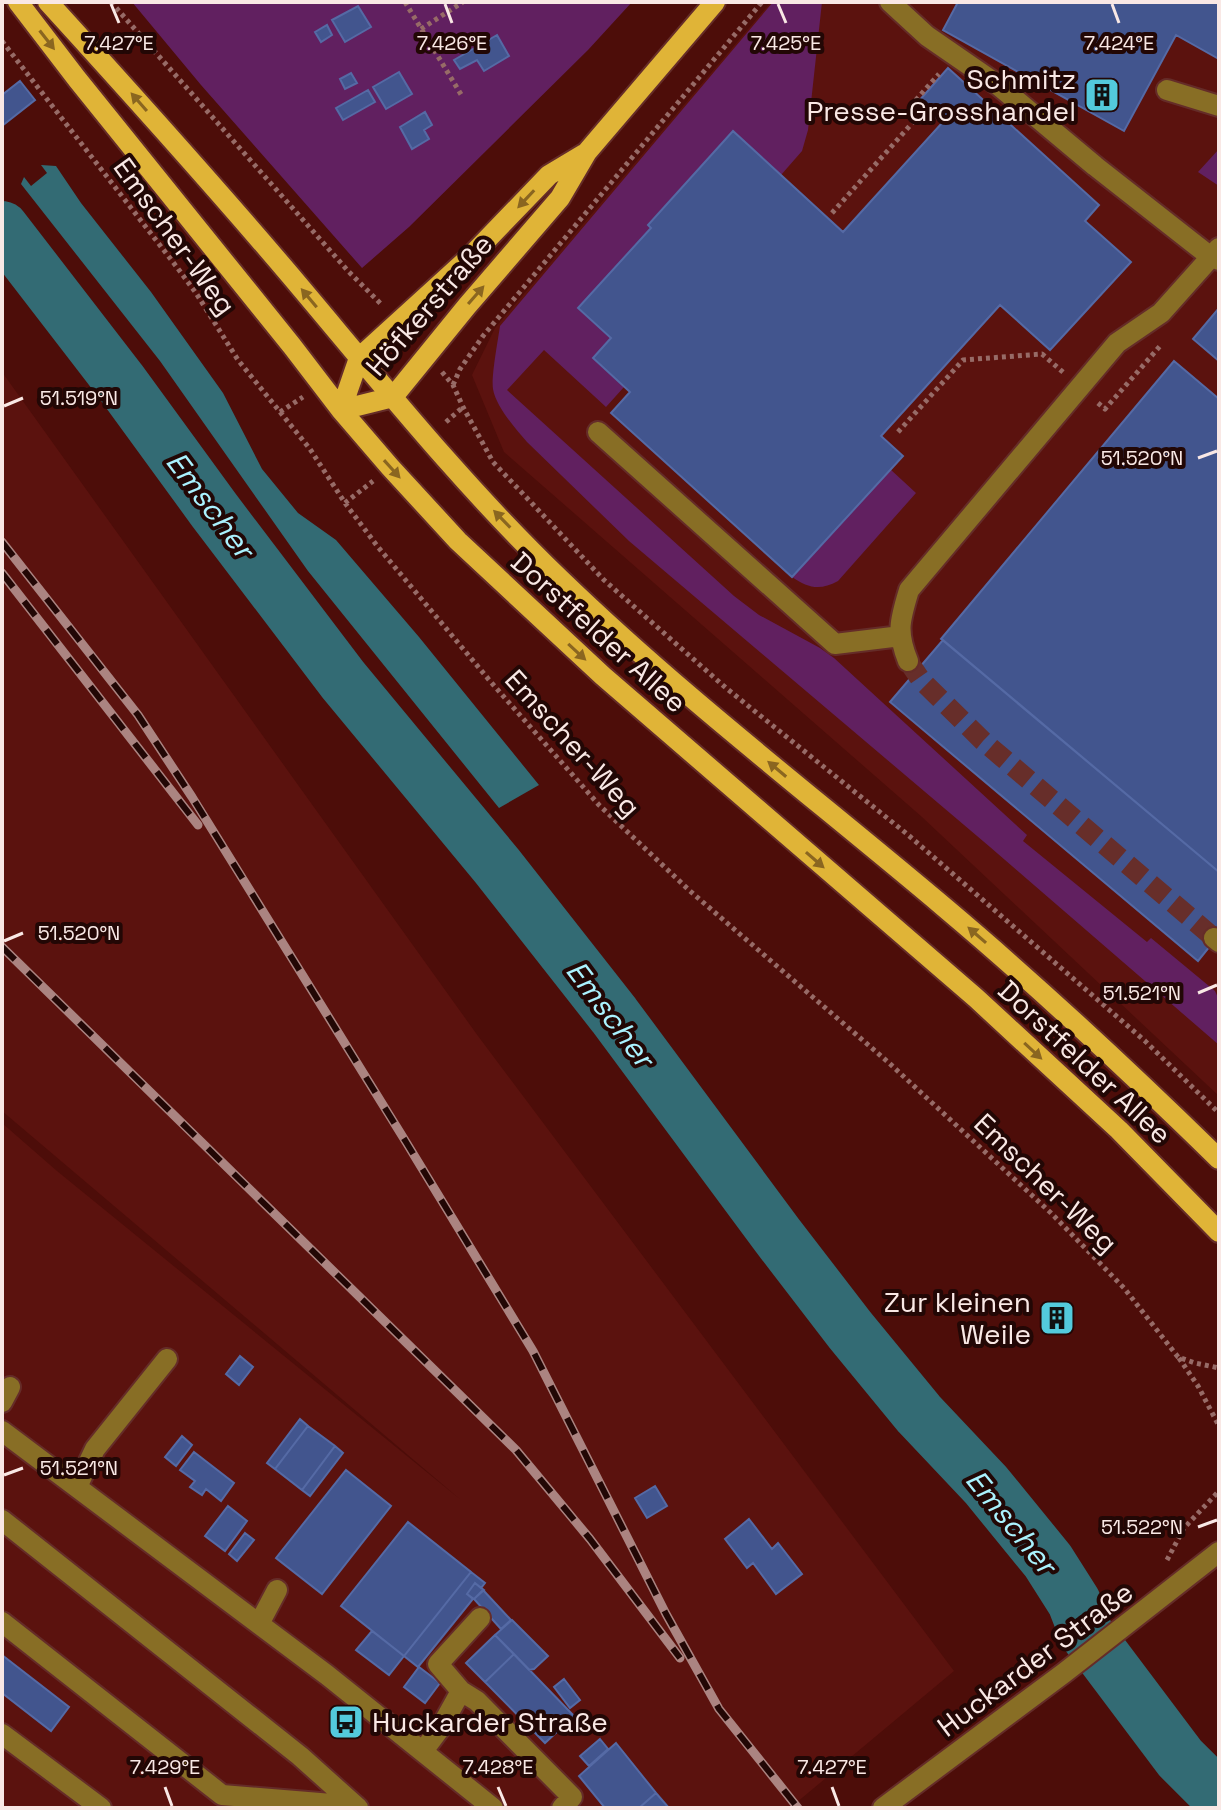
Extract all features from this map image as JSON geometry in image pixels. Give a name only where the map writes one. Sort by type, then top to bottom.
[{"type":"main road","name":"Dorstfelder Allee","points":[[18,2],[341,410],[458,541],[615,687],[976,998],[1119,1130],[1219,1232]]},
{"type":"main road","name":"Dorstfelder Allee","points":[[48,2],[250,228],[484,501],[556,576],[627,643],[1040,990],[1219,1159]]},
{"type":"main road","name":"Höfkerstraße","points":[[341,410],[393,397],[560,198],[587,152],[715,2]]},
{"type":"main road","name":"Höfkerstraße","points":[[341,410],[359,358],[472,255],[549,175],[587,152]]},
{"type":"street","points":[[890,2],[927,36],[998,85],[1095,166],[1216,255],[1161,313],[1117,343],[909,590],[901,619],[900,643],[908,661]]},
{"type":"street","points":[[1167,90],[1219,106]]},
{"type":"street","points":[[598,432],[835,644],[901,636]]},
{"type":"street","points":[[77,1487],[95,1449],[167,1359]]},
{"type":"street","points":[[2,1431],[259,1624],[493,1808]]},
{"type":"street","points":[[2,1520],[300,1756],[357,1807]]},
{"type":"street","name":"Huckarder Straße","points":[[883,1808],[1219,1552]]},
{"type":"street","points":[[259,1624],[277,1590]]},
{"type":"street","points":[[480,1618],[438,1664],[461,1691],[477,1701],[572,1797],[562,1808]]},
{"type":"street","points":[[2,1622],[222,1795],[357,1807]]},
{"type":"street","points":[[423,1751],[461,1691]]},
{"type":"street","points":[[2,1734],[101,1808]]},
{"type":"path","points":[[111,2],[349,272],[381,303]]},
{"type":"path","points":[[405,2],[462,96]]},
{"type":"path","points":[[421,29],[463,2]]},
{"type":"path","points":[[453,385],[483,336],[762,2]]},
{"type":"path","name":"Emscher-Weg","points":[[2,41],[176,266],[238,360],[310,449],[345,503],[407,584],[599,805],[690,891],[897,1071],[1033,1195],[1124,1288],[1198,1386],[1219,1426]]},
{"type":"path","points":[[832,213],[923,111],[914,102],[941,72]]},
{"type":"path","points":[[439,369],[453,385],[493,462],[604,580],[726,688],[931,854],[1145,1041],[1219,1113]]},
{"type":"path","points":[[441,425],[463,407]]},
{"type":"path","points":[[345,503],[377,477]]},
{"type":"path","points":[[1178,1357],[1219,1368]]},
{"type":"path","points":[[1167,1560],[1184,1528],[1219,1491]]},
{"type":"shaded area","points":[[132,2],[632,2],[588,50],[409,227],[362,268]]},
{"type":"shaded area","points":[[771,2],[1219,2],[1219,1096],[922,817],[504,452],[472,375],[495,328]]},
{"type":"shaded area","points":[[773,2],[822,2],[808,130],[802,151],[781,175],[732,132],[648,224],[651,228],[578,308],[611,338],[624,387],[606,407],[544,350],[507,390],[734,596],[759,615],[834,658],[1027,835],[1023,841],[1147,942],[1151,938],[1215,991],[1219,1000],[1219,1045],[629,541],[527,442],[495,396],[493,376],[500,326]]},
{"type":"shaded area","points":[[1219,149],[1219,186],[1198,172]]},
{"type":"shaded area","points":[[2,372],[478,1036],[954,1671],[790,1808],[2,1808],[2,1123],[461,1500],[2,1111]]},
{"type":"shaded area","points":[[890,469],[916,493],[838,581],[814,587],[792,577]]},
{"type":"water","points":[[41,165],[56,166],[151,292],[223,393],[262,469],[298,513],[336,540],[539,785],[499,808],[308,571],[160,361],[21,184],[24,177],[31,186],[47,173]]},
{"type":"building","name":"Schmitz Presse-Grosshandel","points":[[958,2],[1219,2],[1219,59],[1176,35],[1124,131],[943,30]]},
{"type":"building","points":[[358,6],[371,27],[345,42],[332,20]]},
{"type":"building","points":[[327,25],[332,35],[321,42],[315,32]]},
{"type":"building","points":[[497,35],[509,56],[484,71],[477,60],[460,69],[454,60]]},
{"type":"building","points":[[948,68],[1099,205],[1085,221],[1131,262],[1050,350],[1000,305],[881,436],[903,456],[792,577],[611,413],[630,392],[593,358],[611,338],[578,308],[733,131],[843,232],[942,123],[918,102]]},
{"type":"building","points":[[399,72],[412,94],[386,109],[373,87]]},
{"type":"building","points":[[351,73],[357,83],[345,89],[340,79]]},
{"type":"building","points":[[20,81],[35,100],[2,126],[2,95]]},
{"type":"building","points":[[368,90],[375,102],[343,120],[336,108]]},
{"type":"building","points":[[425,112],[432,125],[424,130],[429,139],[412,149],[400,127]]},
{"type":"building","points":[[1219,308],[1219,361],[1193,339]]},
{"type":"building","points":[[1174,361],[1219,399],[1219,872],[941,639]]},
{"type":"building","points":[[943,640],[1219,872],[1219,935],[1198,961],[890,702]]},
{"type":"building","name":"Zur kleinen Weile","points":[[1057,1307],[1068,1314],[1069,1319],[1062,1330],[1057,1331],[1046,1324],[1045,1319],[1052,1308]]},
{"type":"building","points":[[240,1356],[253,1367],[239,1385],[226,1374]]},
{"type":"building","points":[[300,1419],[308,1426],[275,1469],[267,1463]]},
{"type":"building","points":[[308,1426],[335,1446],[302,1490],[275,1469]]},
{"type":"building","points":[[182,1436],[192,1445],[176,1466],[165,1457]]},
{"type":"building","points":[[335,1446],[343,1453],[310,1496],[302,1490]]},
{"type":"building","points":[[194,1452],[234,1483],[221,1501],[206,1489],[202,1495],[190,1487],[195,1481],[180,1470]]},
{"type":"building","points":[[346,1470],[391,1506],[322,1594],[276,1558]]},
{"type":"building","points":[[655,1486],[667,1506],[647,1518],[635,1498]]},
{"type":"building","points":[[228,1506],[247,1521],[225,1551],[205,1536]]},
{"type":"building","points":[[749,1519],[772,1549],[778,1543],[802,1574],[776,1594],[753,1563],[747,1568],[725,1539]]},
{"type":"building","points":[[408,1522],[471,1572],[404,1656],[341,1606]]},
{"type":"building","points":[[245,1533],[254,1540],[237,1561],[229,1554]]},
{"type":"building","points":[[471,1572],[485,1583],[481,1588],[475,1583],[467,1594],[473,1599],[418,1667],[404,1656]]},
{"type":"building","points":[[475,1583],[484,1590],[474,1599],[467,1594]]},
{"type":"building","points":[[483,1590],[511,1620],[501,1629],[474,1599]]},
{"type":"building","points":[[512,1620],[548,1656],[534,1669],[529,1670],[495,1635]]},
{"type":"building","points":[[372,1631],[404,1656],[389,1675],[356,1650]]},
{"type":"building","points":[[495,1635],[514,1654],[485,1682],[466,1663]]},
{"type":"building","points":[[514,1654],[574,1716],[545,1743],[485,1682]]},
{"type":"building","points":[[2,1655],[69,1707],[51,1731],[2,1693]]},
{"type":"building","points":[[419,1667],[440,1683],[425,1703],[404,1687]]},
{"type":"building","points":[[564,1679],[580,1700],[570,1708],[554,1687]]},
{"type":"building","points":[[600,1739],[608,1749],[589,1766],[580,1756]]},
{"type":"building","points":[[616,1743],[656,1793],[639,1808],[605,1808],[579,1776]]},
{"type":"building","points":[[656,1793],[669,1808],[639,1808]]},
{"type":"waterway","name":"Emscher","points":[[2,228],[343,680],[497,866],[614,1015],[850,1330],[1048,1561],[1074,1602],[1086,1633],[1180,1758],[1219,1797]]},
{"type":"tunnel","points":[[908,661],[921,680],[983,741],[1214,938]]},
{"type":"railway","points":[[2,542],[138,715],[192,797],[533,1351],[666,1614],[719,1709],[798,1808]]},
{"type":"railway","points":[[2,573],[198,825]]},
{"type":"railway","points":[[2,947],[516,1450],[590,1539],[680,1658]]},
{"type":"place","name":"Schmitz Presse-Grosshandel","points":[[1102,95]]},
{"type":"place","name":"Zur kleinen Weile","points":[[1057,1318]]},
{"type":"place","name":"Huckarder Straße","points":[[346,1722]]}]
